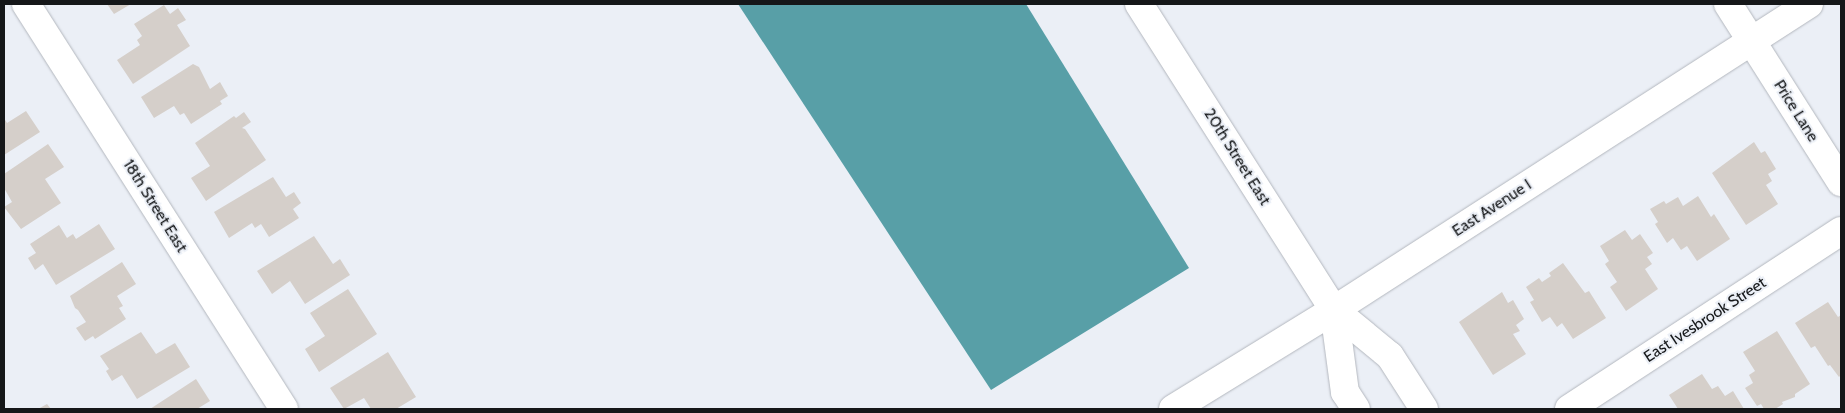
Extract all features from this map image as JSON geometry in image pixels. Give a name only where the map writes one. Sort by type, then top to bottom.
[{"type":"main road","name":"18th Street East","points":[[26,4],[284,409]]},
{"type":"main road","name":"20th Street East","points":[[1139,4],[1334,310],[1390,356],[1424,409]]},
{"type":"main road","name":"Price Lane","points":[[1728,4],[1841,182]]},
{"type":"main road","name":"East Avenue I","points":[[1173,409],[1334,310],[1809,4]]},
{"type":"main road","name":"East Ivesbrook Street","points":[[1569,409],[1841,231]]},
{"type":"main road","name":"20th Street East","points":[[1334,310],[1345,392],[1356,409]]},
{"type":"water","points":[[738,4],[1026,4],[1189,268],[991,390]]},
{"type":"building","points":[[107,4],[131,4],[114,14]]},
{"type":"building","points":[[164,5],[170,14],[178,8],[186,20],[177,25],[190,46],[133,84],[117,60],[140,45],[137,40],[142,36],[134,24]]},
{"type":"building","points":[[193,64],[199,67],[210,89],[220,82],[228,96],[220,101],[222,104],[191,124],[184,113],[180,115],[174,106],[154,118],[141,97]]},
{"type":"building","points":[[26,111],[40,132],[4,155],[4,118],[7,123]]},
{"type":"building","points":[[244,112],[251,122],[242,128],[245,129],[266,160],[206,201],[191,178],[210,166],[195,143],[234,116],[236,118]]},
{"type":"building","points":[[1754,142],[1761,153],[1765,151],[1776,169],[1768,174],[1772,181],[1766,185],[1778,204],[1746,225],[1712,173]]},
{"type":"building","points":[[48,144],[64,167],[45,179],[61,203],[21,229],[4,207],[12,202],[4,188],[4,174]]},
{"type":"building","points":[[273,177],[286,197],[294,192],[301,203],[293,209],[299,218],[269,237],[261,224],[255,228],[252,223],[229,238],[214,212]]},
{"type":"building","points":[[1698,196],[1711,217],[1714,214],[1730,239],[1697,261],[1687,246],[1681,250],[1673,238],[1667,243],[1655,224],[1658,222],[1650,209],[1664,201],[1666,204],[1678,197],[1683,206]]},
{"type":"building","points":[[99,224],[115,249],[56,285],[43,264],[35,270],[28,258],[36,253],[30,244],[59,225],[67,238],[73,234],[76,239]]},
{"type":"building","points":[[1625,230],[1632,240],[1640,234],[1653,253],[1647,257],[1652,264],[1645,269],[1658,289],[1626,311],[1610,287],[1617,282],[1605,264],[1609,261],[1600,246]]},
{"type":"building","points":[[314,236],[333,264],[340,259],[350,275],[305,304],[290,281],[272,294],[257,271]]},
{"type":"building","points":[[122,262],[136,284],[117,296],[123,306],[119,308],[126,319],[95,339],[93,336],[85,341],[76,328],[86,322],[75,308],[70,296]]},
{"type":"building","points":[[1563,263],[1585,293],[1589,291],[1606,318],[1573,339],[1562,323],[1557,327],[1550,317],[1542,322],[1530,302],[1534,300],[1526,287],[1539,278],[1542,282],[1551,276],[1549,273]]},
{"type":"building","points":[[348,289],[377,334],[319,372],[305,349],[325,336],[310,313]]},
{"type":"building","points":[[1502,292],[1508,303],[1513,300],[1524,319],[1516,325],[1520,331],[1513,334],[1526,354],[1493,375],[1459,322]]},
{"type":"building","points":[[1828,302],[1838,317],[1841,315],[1841,375],[1839,377],[1830,365],[1828,366],[1815,346],[1811,348],[1795,323]]},
{"type":"building","points":[[1777,331],[1810,384],[1795,394],[1795,397],[1782,402],[1783,404],[1775,409],[1764,409],[1761,404],[1757,406],[1745,388],[1753,383],[1749,375],[1755,371],[1743,352]]},
{"type":"building","points":[[141,332],[156,354],[175,343],[190,367],[137,399],[122,375],[112,381],[106,371],[109,369],[100,356]]},
{"type":"building","points":[[388,352],[416,397],[396,409],[371,409],[364,398],[344,409],[330,388]]},
{"type":"building","points":[[1702,374],[1712,389],[1718,386],[1725,396],[1733,391],[1744,409],[1678,409],[1669,395]]},
{"type":"building","points":[[196,379],[210,401],[197,409],[150,409]]},
{"type":"building","points":[[47,404],[51,409],[38,409]]}]
